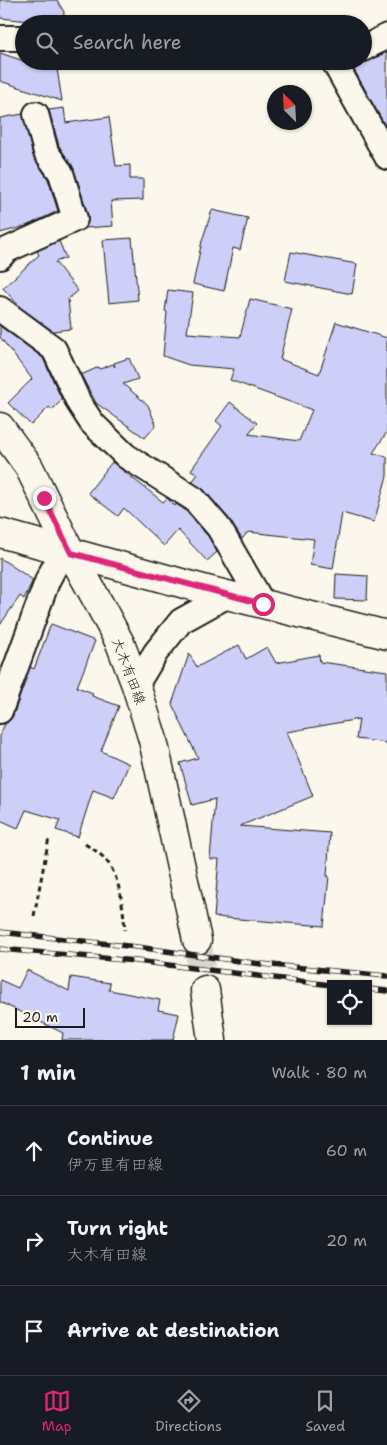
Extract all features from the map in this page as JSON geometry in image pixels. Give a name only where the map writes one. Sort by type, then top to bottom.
[{"type":"main road","name":"大木有田線","points":[[0,426],[29,467],[71,553],[120,643],[136,685],[153,740],[197,940]]},
{"type":"main road","points":[[0,533],[228,596],[387,634]]},
{"type":"main road","points":[[205,990],[212,1040]]},
{"type":"street","points":[[372,44],[387,36]]},
{"type":"street","points":[[0,38],[15,38]]},
{"type":"street","points":[[337,70],[387,157]]},
{"type":"street","points":[[0,257],[7,250],[75,219],[61,173],[46,152],[36,114]]},
{"type":"street","points":[[0,309],[54,349],[79,403],[92,423],[126,456],[194,499],[218,528],[263,604]]},
{"type":"street","points":[[0,711],[48,579],[55,566],[71,553]]},
{"type":"street","points":[[136,685],[156,652],[181,621],[228,596]]},
{"type":"path","points":[[34,916],[49,838]]},
{"type":"path","points":[[85,844],[103,857],[113,872],[121,896],[125,930]]},
{"type":"building","points":[[0,0],[57,0],[64,12],[64,15],[15,15],[15,20],[0,18]]},
{"type":"building","points":[[387,52],[387,129],[354,70],[372,70],[372,60]]},
{"type":"building","points":[[0,53],[15,58],[15,70],[57,70],[62,101],[0,81]]},
{"type":"building","points":[[64,108],[66,123],[109,117],[116,166],[130,165],[130,179],[143,179],[143,200],[111,201],[113,226],[85,228],[88,222],[88,215],[74,169],[59,146],[49,110]]},
{"type":"building","points":[[23,114],[33,156],[48,179],[58,211],[26,226],[0,233],[0,118]]},
{"type":"building","points":[[212,210],[248,218],[240,250],[233,248],[224,291],[193,284],[202,241]]},
{"type":"building","points":[[132,238],[138,300],[109,303],[103,240]]},
{"type":"building","points":[[59,241],[66,258],[55,262],[78,291],[68,299],[71,329],[53,331],[21,308],[3,288],[39,255],[37,251]]},
{"type":"building","points":[[291,252],[357,264],[352,294],[285,281]]},
{"type":"building","points":[[168,290],[193,293],[187,333],[240,337],[250,299],[292,309],[280,359],[319,374],[336,322],[387,338],[387,432],[373,453],[387,457],[387,476],[374,522],[342,513],[333,569],[310,565],[314,539],[248,532],[242,539],[229,519],[204,490],[192,482],[198,474],[191,470],[222,426],[216,421],[230,402],[257,423],[248,434],[299,441],[312,410],[230,380],[234,369],[189,365],[163,356]]},
{"type":"building","points":[[0,326],[43,358],[62,400],[52,410],[49,407],[31,425],[8,403],[32,379],[0,337]]},
{"type":"building","points":[[129,358],[138,379],[123,384],[148,405],[156,425],[145,438],[96,403],[81,375],[99,367],[100,369],[113,364],[115,367],[114,363]]},
{"type":"building","points":[[112,462],[163,502],[167,498],[175,506],[176,504],[185,510],[208,536],[217,552],[207,561],[178,530],[164,546],[124,508],[118,516],[88,493]]},
{"type":"building","points":[[0,558],[33,580],[24,599],[20,596],[0,625]]},
{"type":"building","points":[[336,574],[368,576],[367,600],[335,599]]},
{"type":"building","points":[[51,624],[95,641],[77,687],[93,693],[92,696],[119,706],[101,751],[129,764],[114,798],[93,790],[78,837],[56,830],[60,820],[26,810],[18,828],[0,820],[0,734],[5,724],[13,716],[30,667],[34,669]]},
{"type":"building","points":[[239,645],[246,659],[267,647],[276,663],[319,655],[320,662],[387,671],[387,743],[356,739],[359,719],[287,732],[313,796],[240,826],[330,833],[327,876],[329,876],[324,926],[214,917],[219,859],[210,859],[215,799],[192,805],[180,763],[198,758],[172,704],[189,654],[197,667]]},
{"type":"building","points":[[27,970],[69,991],[71,977],[110,983],[109,990],[160,1000],[158,1010],[179,1014],[173,1040],[62,1040],[63,1033],[0,1002],[0,980],[18,988]]},
{"type":"tunnel","points":[[197,940],[205,990]]},
{"type":"railway","points":[[0,932],[137,947],[261,964],[387,976]]},
{"type":"railway","points":[[0,949],[136,961],[327,985]]},
{"type":"railway","points":[[372,989],[387,991]]},
{"type":"route","points":[[44,498],[71,553],[263,604]]}]
